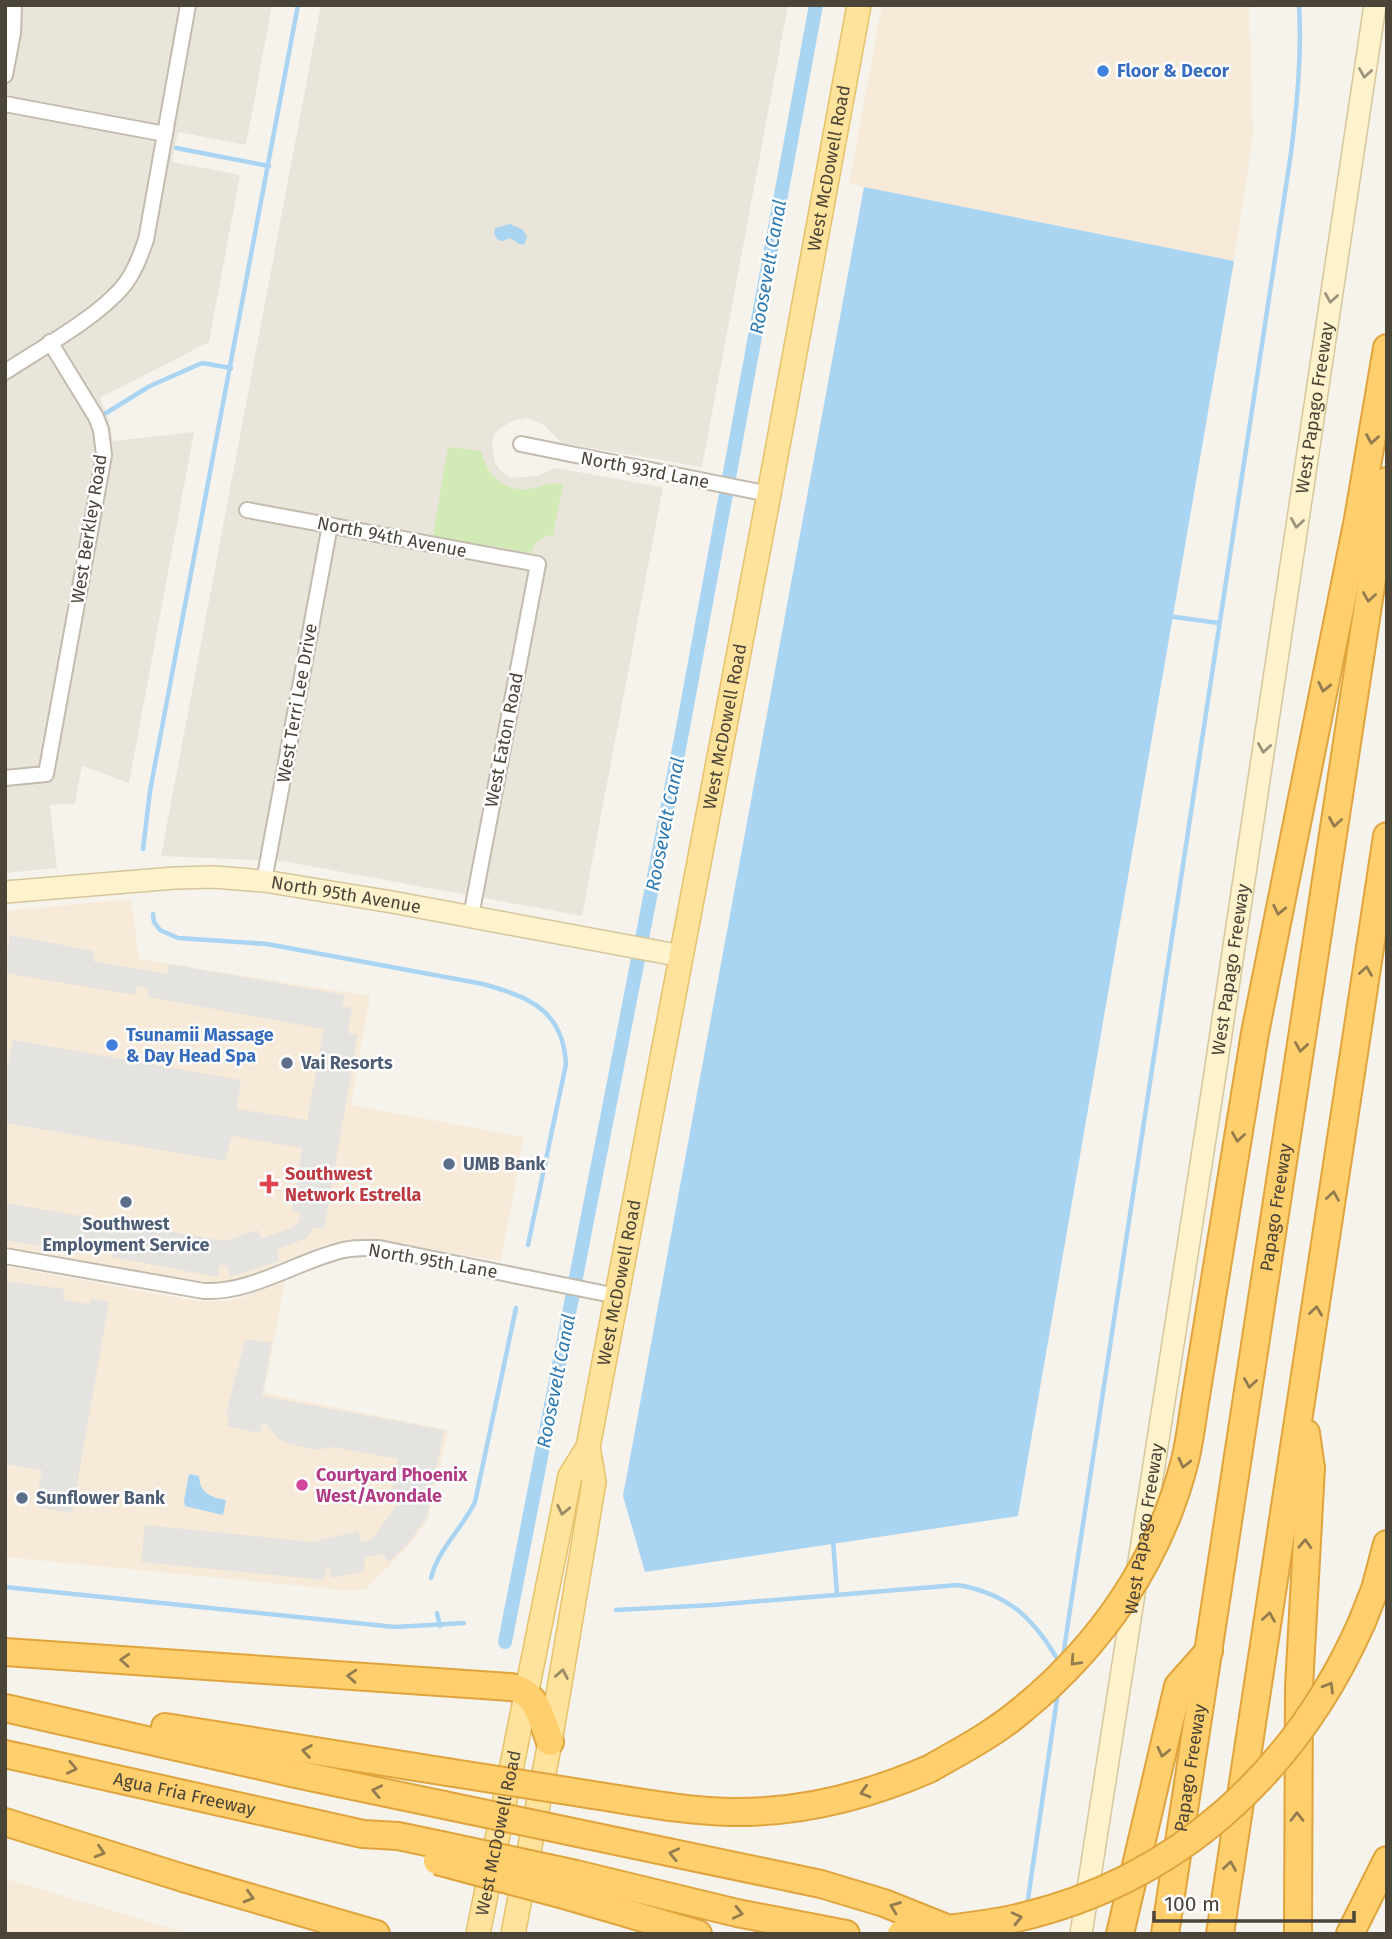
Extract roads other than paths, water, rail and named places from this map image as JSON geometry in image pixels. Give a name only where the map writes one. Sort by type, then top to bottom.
[{"type":"highway","points":[[5,1699],[196,1733],[678,1808],[733,1812],[765,1811],[797,1808],[857,1795],[929,1769],[967,1748],[1022,1711],[1075,1661],[1118,1607],[1139,1574],[1156,1540],[1185,1462],[1262,992],[1355,532],[1387,348]]},
{"type":"highway","name":"Papago Freeway","points":[[1165,1934],[1387,481]]},
{"type":"highway","points":[[1220,1934],[1387,836]]},
{"type":"highway","points":[[1298,1934],[1299,1687],[1311,1468],[1302,1403]]},
{"type":"highway","points":[[901,1934],[968,1927],[1042,1911],[1124,1880],[1187,1843],[1244,1796],[1305,1725],[1337,1674],[1362,1622],[1375,1589],[1387,1544]]},
{"type":"highway","points":[[1121,1934],[1178,1686],[1209,1651]]},
{"type":"highway","points":[[5,1652],[511,1687],[522,1689],[533,1701],[550,1742]]},
{"type":"highway","points":[[5,1708],[444,1805],[821,1884],[884,1903],[958,1934]]},
{"type":"highway","name":"Agua Fria Freeway","points":[[5,1754],[363,1834],[395,1849],[439,1853],[573,1885]]},
{"type":"highway","points":[[5,1822],[183,1878],[376,1934]]},
{"type":"highway","points":[[1350,1934],[1387,1860]]},
{"type":"highway","points":[[573,1885],[698,1934]]},
{"type":"highway","points":[[573,1885],[846,1934]]},
{"type":"main road","name":"West McDowell Road","points":[[513,1934],[550,1742],[594,1482],[588,1447],[859,5]]},
{"type":"main road","name":"West Papago Freeway","points":[[1081,1934],[1217,1060],[1375,5]]},
{"type":"main road","name":"North 95th Avenue","points":[[5,892],[194,877],[264,881],[471,916],[682,956]]},
{"type":"main road","name":"West McDowell Road","points":[[478,1934],[570,1476],[588,1447]]},
{"type":"street","points":[[5,75],[13,33],[14,5]]},
{"type":"street","points":[[5,372],[101,309],[114,297],[138,263],[146,240],[188,5]]},
{"type":"street","points":[[5,104],[165,134]]},
{"type":"street","name":"West Berkley Road","points":[[5,778],[46,774],[104,455],[101,430],[96,417],[50,342]]},
{"type":"street","name":"North 93rd Lane","points":[[521,444],[769,494]]},
{"type":"street","name":"North 94th Avenue","points":[[247,510],[538,564]]},
{"type":"street","name":"West Terri Lee Drive","points":[[264,881],[330,525]]},
{"type":"street","name":"West Eaton Road","points":[[471,916],[538,564]]},
{"type":"street","name":"North 95th Lane","points":[[5,1256],[219,1292],[337,1251],[379,1248],[617,1296]]},
{"type":"water","points":[[864,187],[1234,261],[1018,1516],[645,1572],[623,1496]]},
{"type":"water","points":[[510,224],[523,230],[527,237],[524,245],[510,238],[498,240],[494,234],[495,228]]},
{"type":"water","points":[[189,1474],[199,1476],[201,1486],[207,1493],[226,1500],[223,1515],[185,1506]]},
{"type":"waterway","points":[[143,849],[150,791],[298,5]]},
{"type":"waterway","name":"Roosevelt Canal","points":[[505,1642],[682,733],[816,5]]},
{"type":"waterway","points":[[1063,1656],[1291,153],[1298,79],[1299,5]]},
{"type":"waterway","points":[[176,148],[269,166]]},
{"type":"waterway","points":[[106,413],[150,386],[202,363],[231,368]]},
{"type":"waterway","points":[[1168,616],[1219,623]]},
{"type":"waterway","points":[[153,914],[154,922],[160,930],[178,938],[267,944],[483,984],[515,994],[541,1009],[551,1018],[558,1031],[566,1064],[528,1245]]},
{"type":"waterway","points":[[431,1578],[439,1558],[475,1502],[516,1308]]},
{"type":"waterway","points":[[833,1540],[837,1595]]},
{"type":"waterway","points":[[616,1610],[958,1585],[992,1595],[1019,1611],[1041,1634],[1060,1664]]},
{"type":"waterway","points":[[5,1587],[395,1627],[464,1623]]},
{"type":"waterway","points":[[437,1613],[440,1626]]},
{"type":"waterway","points":[[1027,1906],[1058,1692]]},
{"type":"place","name":"Floor & Decor","points":[[1103,71]]},
{"type":"place","name":"Tsunamii Massage & Day Head Spa","points":[[112,1045]]},
{"type":"place","name":"Vai Resorts","points":[[287,1063]]},
{"type":"place","name":"UMB Bank","points":[[449,1164]]},
{"type":"place","name":"Southwest Network Estrella","points":[[269,1184]]},
{"type":"place","name":"Southwest Employment Service","points":[[126,1202]]},
{"type":"place","name":"Courtyard Phoenix West/Avondale","points":[[302,1485]]},
{"type":"place","name":"Sunflower Bank","points":[[22,1498]]}]
